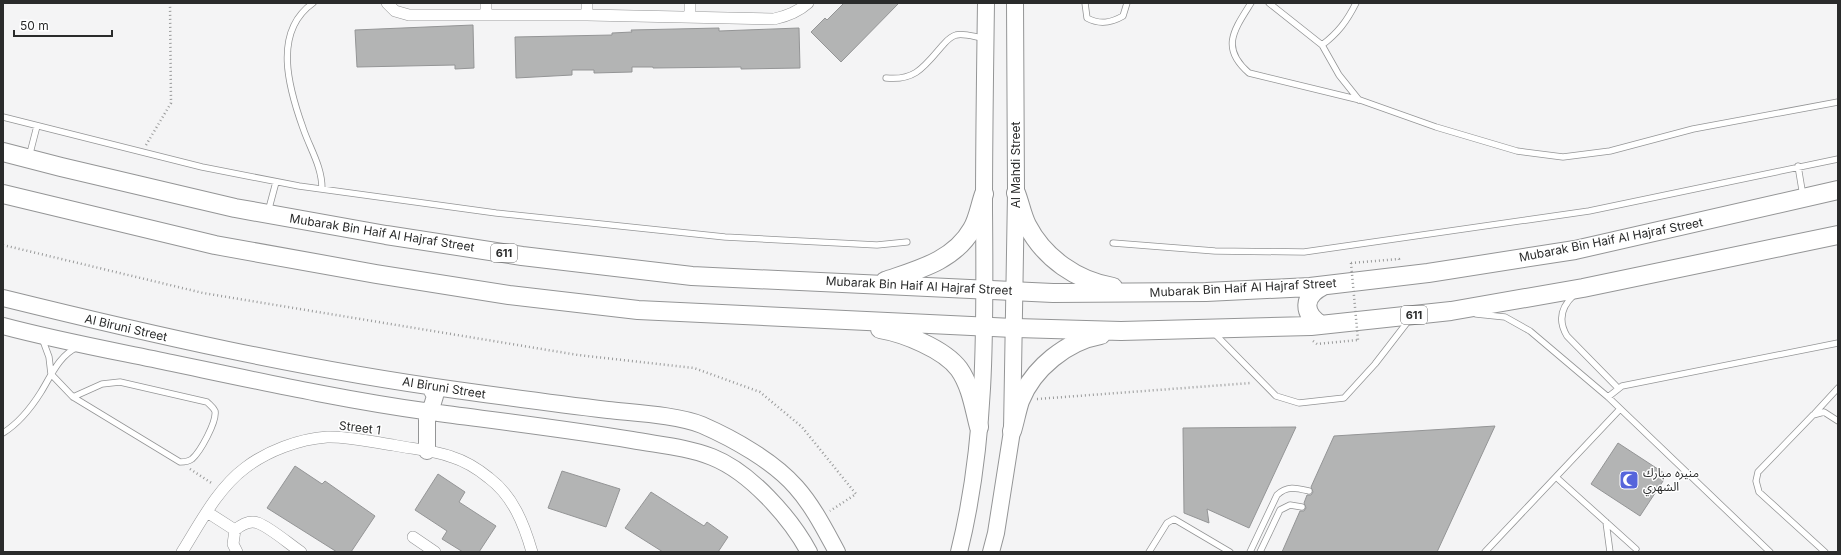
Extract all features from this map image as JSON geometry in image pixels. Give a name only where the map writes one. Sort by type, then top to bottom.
[{"type":"main road","name":"Mubarak Bin Haif Al Hajraf Street","points":[[3,152],[235,208],[386,235],[522,256],[692,276],[879,284],[1014,292],[1206,292],[1323,286],[1428,273],[1575,250],[1838,190]]},
{"type":"main road","points":[[1016,193],[1027,225],[1046,252],[1072,273],[1103,285],[1140,292]]},
{"type":"main road","name":"611","points":[[3,194],[215,245],[376,274],[509,295],[638,310],[1013,328],[1121,331],[1321,325],[1451,311],[1583,288],[1838,235]]},
{"type":"main road","points":[[879,284],[935,263],[960,247],[973,228],[984,194]]},
{"type":"main road","points":[[1321,325],[1312,319],[1307,310],[1308,300],[1313,291],[1323,286]]},
{"type":"main road","points":[[812,318],[896,332],[934,348],[959,369],[971,394],[979,427]]},
{"type":"main road","points":[[1012,430],[1021,400],[1037,373],[1061,352],[1089,337],[1121,331]]},
{"type":"street","points":[[387,3],[395,11],[409,15],[587,15],[774,19],[788,16],[800,10],[808,3]]},
{"type":"street","points":[[486,3],[486,15]]},
{"type":"street","points":[[587,15],[588,3]]},
{"type":"street","points":[[690,3],[690,17]]},
{"type":"street","points":[[959,552],[965,526],[982,399],[985,290],[984,194],[986,3]]},
{"type":"street","name":"Al Mahdi Street","points":[[990,552],[996,533],[1012,430],[1016,193],[1015,3]]},
{"type":"street","name":"Al Biruni Street","points":[[3,298],[153,335],[250,356],[430,387],[661,416],[699,424],[730,439],[764,459],[796,487],[818,519],[837,552]]},
{"type":"street","name":"Al Biruni Street","points":[[3,326],[42,337],[272,385],[427,412],[593,434],[686,449],[714,458],[750,480],[774,504],[796,530],[810,552]]},
{"type":"street","points":[[427,451],[427,412],[434,401],[433,390],[430,387]]},
{"type":"street","points":[[450,415],[448,401],[449,397],[455,390]]},
{"type":"street","name":"Street 1","points":[[180,551],[223,490],[245,468],[270,453],[297,442],[327,437],[355,439],[427,451],[452,457],[473,467],[490,479],[519,512],[532,552]]},
{"type":"street","points":[[208,512],[235,530]]},
{"type":"street","points":[[237,552],[234,544],[235,530],[248,522],[258,523],[301,552]]},
{"type":"street","points":[[413,536],[434,552]]},
{"type":"lane","points":[[313,3],[305,8],[291,30],[286,60],[293,97],[303,129],[318,161],[322,178],[322,189]]},
{"type":"lane","points":[[1085,3],[1087,18],[1094,22],[1109,23],[1123,16],[1127,3]]},
{"type":"lane","points":[[1251,3],[1234,30],[1232,48],[1238,64],[1249,73],[1360,100],[1436,127],[1517,151],[1563,157],[1610,151],[1693,129],[1838,102]]},
{"type":"lane","points":[[1269,3],[1322,45],[1339,75],[1360,100]]},
{"type":"lane","points":[[1322,45],[1336,35],[1356,3]]},
{"type":"lane","points":[[886,78],[900,79],[912,75],[926,65],[947,40],[956,35],[986,39]]},
{"type":"lane","points":[[3,117],[202,167],[276,182],[322,189],[496,213],[725,237],[877,245],[906,242]]},
{"type":"lane","points":[[29,159],[37,126]]},
{"type":"lane","points":[[1114,243],[1215,251],[1304,252],[1589,211],[1798,166],[1838,159]]},
{"type":"lane","points":[[1798,166],[1803,198]]},
{"type":"lane","points":[[267,214],[276,182]]},
{"type":"lane","points":[[1583,288],[1568,301],[1563,308],[1561,320],[1563,329],[1567,336],[1618,388]]},
{"type":"lane","points":[[1451,311],[1505,317],[1515,321],[1530,331],[1608,397],[1770,552]]},
{"type":"lane","points":[[1210,328],[1276,396],[1299,403],[1344,398],[1375,364],[1413,316]]},
{"type":"lane","points":[[42,337],[49,358],[51,374],[73,397],[180,462],[187,462],[193,458],[214,423],[215,413],[212,406],[207,402],[120,382],[102,384],[73,397]]},
{"type":"lane","points":[[1608,397],[1618,388],[1627,384],[1838,344]]},
{"type":"lane","points":[[3,433],[11,428],[28,411],[64,356],[72,350],[84,345]]},
{"type":"lane","points":[[1825,552],[1759,492],[1756,481],[1758,472],[1838,388]]},
{"type":"lane","points":[[1485,552],[1620,409]]},
{"type":"lane","points":[[1813,415],[1824,412],[1838,421]]},
{"type":"lane","points":[[1556,477],[1636,549]]},
{"type":"lane","points":[[1250,552],[1277,495],[1283,490],[1291,488],[1309,492]]},
{"type":"lane","points":[[1260,552],[1280,510],[1290,505],[1302,507]]},
{"type":"lane","points":[[1149,552],[1167,523],[1174,519],[1230,552]]},
{"type":"lane","points":[[1606,521],[1610,552]]},
{"type":"path","points":[[142,152],[171,103],[170,3]]},
{"type":"path","points":[[3,245],[203,293],[578,354],[694,368],[760,392],[802,427],[856,494],[818,519]]},
{"type":"path","points":[[1317,344],[1358,340],[1351,263],[1399,259]]},
{"type":"path","points":[[1021,400],[1261,382]]},
{"type":"path","points":[[180,462],[223,490]]},
{"type":"building","points":[[844,3],[899,3],[841,62],[811,32],[825,18],[827,20]]},
{"type":"building","points":[[473,25],[474,68],[455,69],[455,65],[357,67],[355,30]]},
{"type":"building","points":[[719,28],[719,31],[799,28],[800,68],[741,69],[741,67],[632,67],[632,72],[594,73],[594,70],[572,70],[572,75],[516,78],[515,37],[612,35],[612,33],[632,32],[631,30]]},
{"type":"building","points":[[1495,426],[1437,552],[1282,552],[1300,511],[1304,511],[1306,508],[1304,503],[1307,495],[1311,495],[1313,492],[1311,487],[1334,436]]},
{"type":"building","points":[[1296,427],[1249,528],[1207,509],[1209,523],[1184,513],[1183,428]]},
{"type":"building","name":"منيره مبارك الشهري","points":[[1618,443],[1667,475],[1640,516],[1591,484]]},
{"type":"building","points":[[295,466],[322,484],[325,481],[375,516],[351,552],[337,552],[267,508]]},
{"type":"building","points":[[562,471],[620,489],[606,527],[548,508]]},
{"type":"building","points":[[438,474],[465,492],[459,502],[496,526],[479,552],[463,552],[442,539],[447,531],[415,510]]},
{"type":"building","points":[[651,492],[704,526],[707,522],[728,537],[718,552],[663,552],[625,528]]},
{"type":"place","name":"منيره مبارك الشهري","points":[[1629,480]]}]
